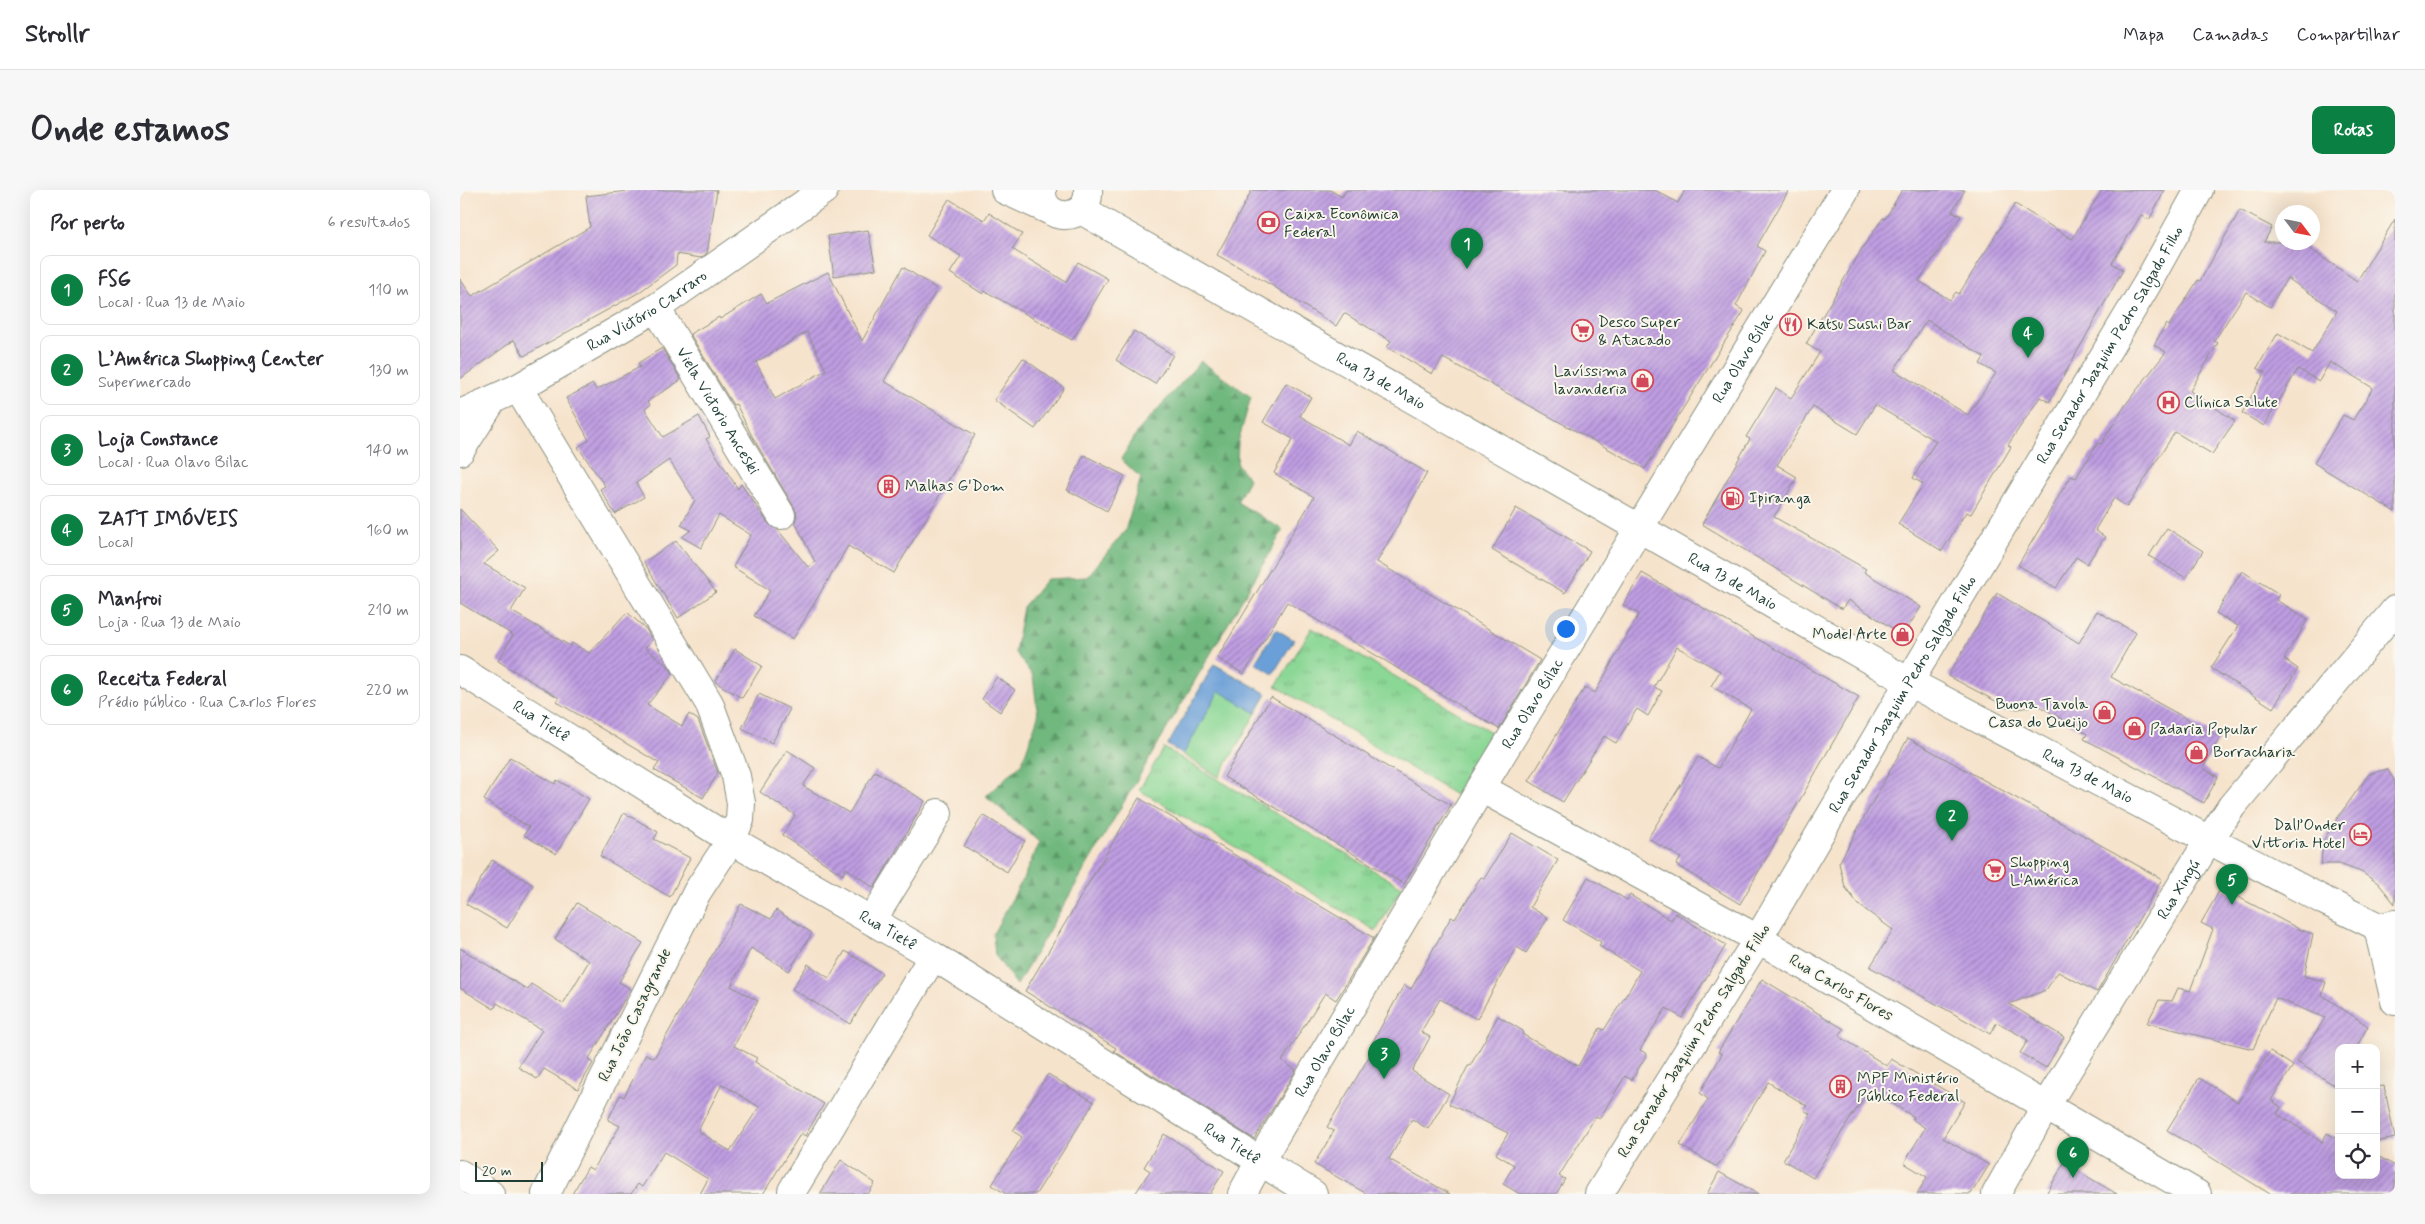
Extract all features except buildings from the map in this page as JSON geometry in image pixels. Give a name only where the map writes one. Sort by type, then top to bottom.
[{"type":"main road","name":"Rua Victório Carraro","points":[[460,414],[518,388],[656,308],[824,190]]},
{"type":"main road","points":[[1005,190],[1045,200],[1062,216],[1070,216],[1084,200]]},
{"type":"main road","name":"Rua Olavo Bilac","points":[[1242,1194],[1481,788],[1845,190]]},
{"type":"main road","name":"Rua Senador Joaquim Pedro Salgado Filho","points":[[1599,1194],[1758,939],[2147,284],[2199,190]]},
{"type":"main road","name":"Rua 13 de Maio","points":[[1084,200],[1638,528],[1909,682],[2209,840],[2389,929]]},
{"type":"main road","name":"Viela Victorio Anceski","points":[[656,308],[781,515]]},
{"type":"main road","name":"Rua João Casagrande","points":[[518,388],[709,703],[736,776],[741,803],[740,820],[731,840],[697,892],[546,1194]]},
{"type":"main road","points":[[460,451],[492,401]]},
{"type":"main road","name":"Rua Xingú","points":[[1996,1194],[2045,1107],[2209,840],[2232,806],[2395,610]]},
{"type":"main road","name":"Rua Tietê","points":[[460,670],[731,840],[873,919],[1313,1194]]},
{"type":"main road","name":"Rua Carlos Flores","points":[[1481,788],[1758,939],[2197,1194]]},
{"type":"main road","points":[[873,919],[938,813]]},
{"type":"main road","points":[[2389,929],[2395,1001]]},
{"type":"main road","points":[[792,1191],[933,956]]},
{"type":"main road","points":[[460,1174],[490,1194]]},
{"type":"green space","points":[[1201,361],[1251,397],[1238,442],[1237,464],[1249,479],[1237,502],[1283,530],[1017,985],[995,955],[993,934],[1023,879],[1039,842],[986,796],[1022,763],[1038,716],[1033,676],[1015,652],[1023,607],[1047,579],[1087,577],[1125,531],[1141,478],[1121,459],[1139,430]]},
{"type":"green space","points":[[1312,628],[1494,734],[1457,796],[1276,686]]},
{"type":"green space","points":[[1214,664],[1267,694],[1219,777],[1168,745]]},
{"type":"green space","points":[[1164,748],[1402,887],[1376,931],[1139,790]]},
{"type":"water","points":[[1276,629],[1294,640],[1273,674],[1255,663]]},
{"type":"water","points":[[1214,664],[1267,694],[1256,713],[1219,691],[1183,755],[1168,745]]},
{"type":"place","name":"Caixa Econômica Federal","points":[[1268,223]]},
{"type":"place","name":"FSG","points":[[1467,269]]},
{"type":"place","name":"Katsu Sushi Bar","points":[[1791,324]]},
{"type":"place","name":"Desco Super & Atacado","points":[[1582,331]]},
{"type":"place","name":"ZATT IMÓVEIS","points":[[2028,358]]},
{"type":"place","name":"Lavíssima lavanderia","points":[[1643,380]]},
{"type":"place","name":"Clínica Salute","points":[[2168,402]]},
{"type":"place","name":"Malhas G'Dom","points":[[889,486]]},
{"type":"place","name":"Ipiranga","points":[[1733,498]]},
{"type":"place","name":"Model Arte","points":[[1903,634]]},
{"type":"place","name":"Buona Tavola Casa do Queijo","points":[[2104,713]]},
{"type":"place","name":"Padaria Popular","points":[[2134,729]]},
{"type":"place","name":"Borracharia","points":[[2197,752]]},
{"type":"place","name":"Dall’Onder Vittoria Hotel","points":[[2361,834]]},
{"type":"place","name":"L’América Shopping Center","points":[[1952,841]]},
{"type":"place","name":"Shopping L'América","points":[[1994,871]]},
{"type":"place","name":"Manfroi","points":[[2232,905]]},
{"type":"place","name":"Loja Constance","points":[[1384,1079]]},
{"type":"place","name":"MPF Ministério Público Federal","points":[[1841,1087]]},
{"type":"place","name":"Receita Federal","points":[[2073,1178]]}]
